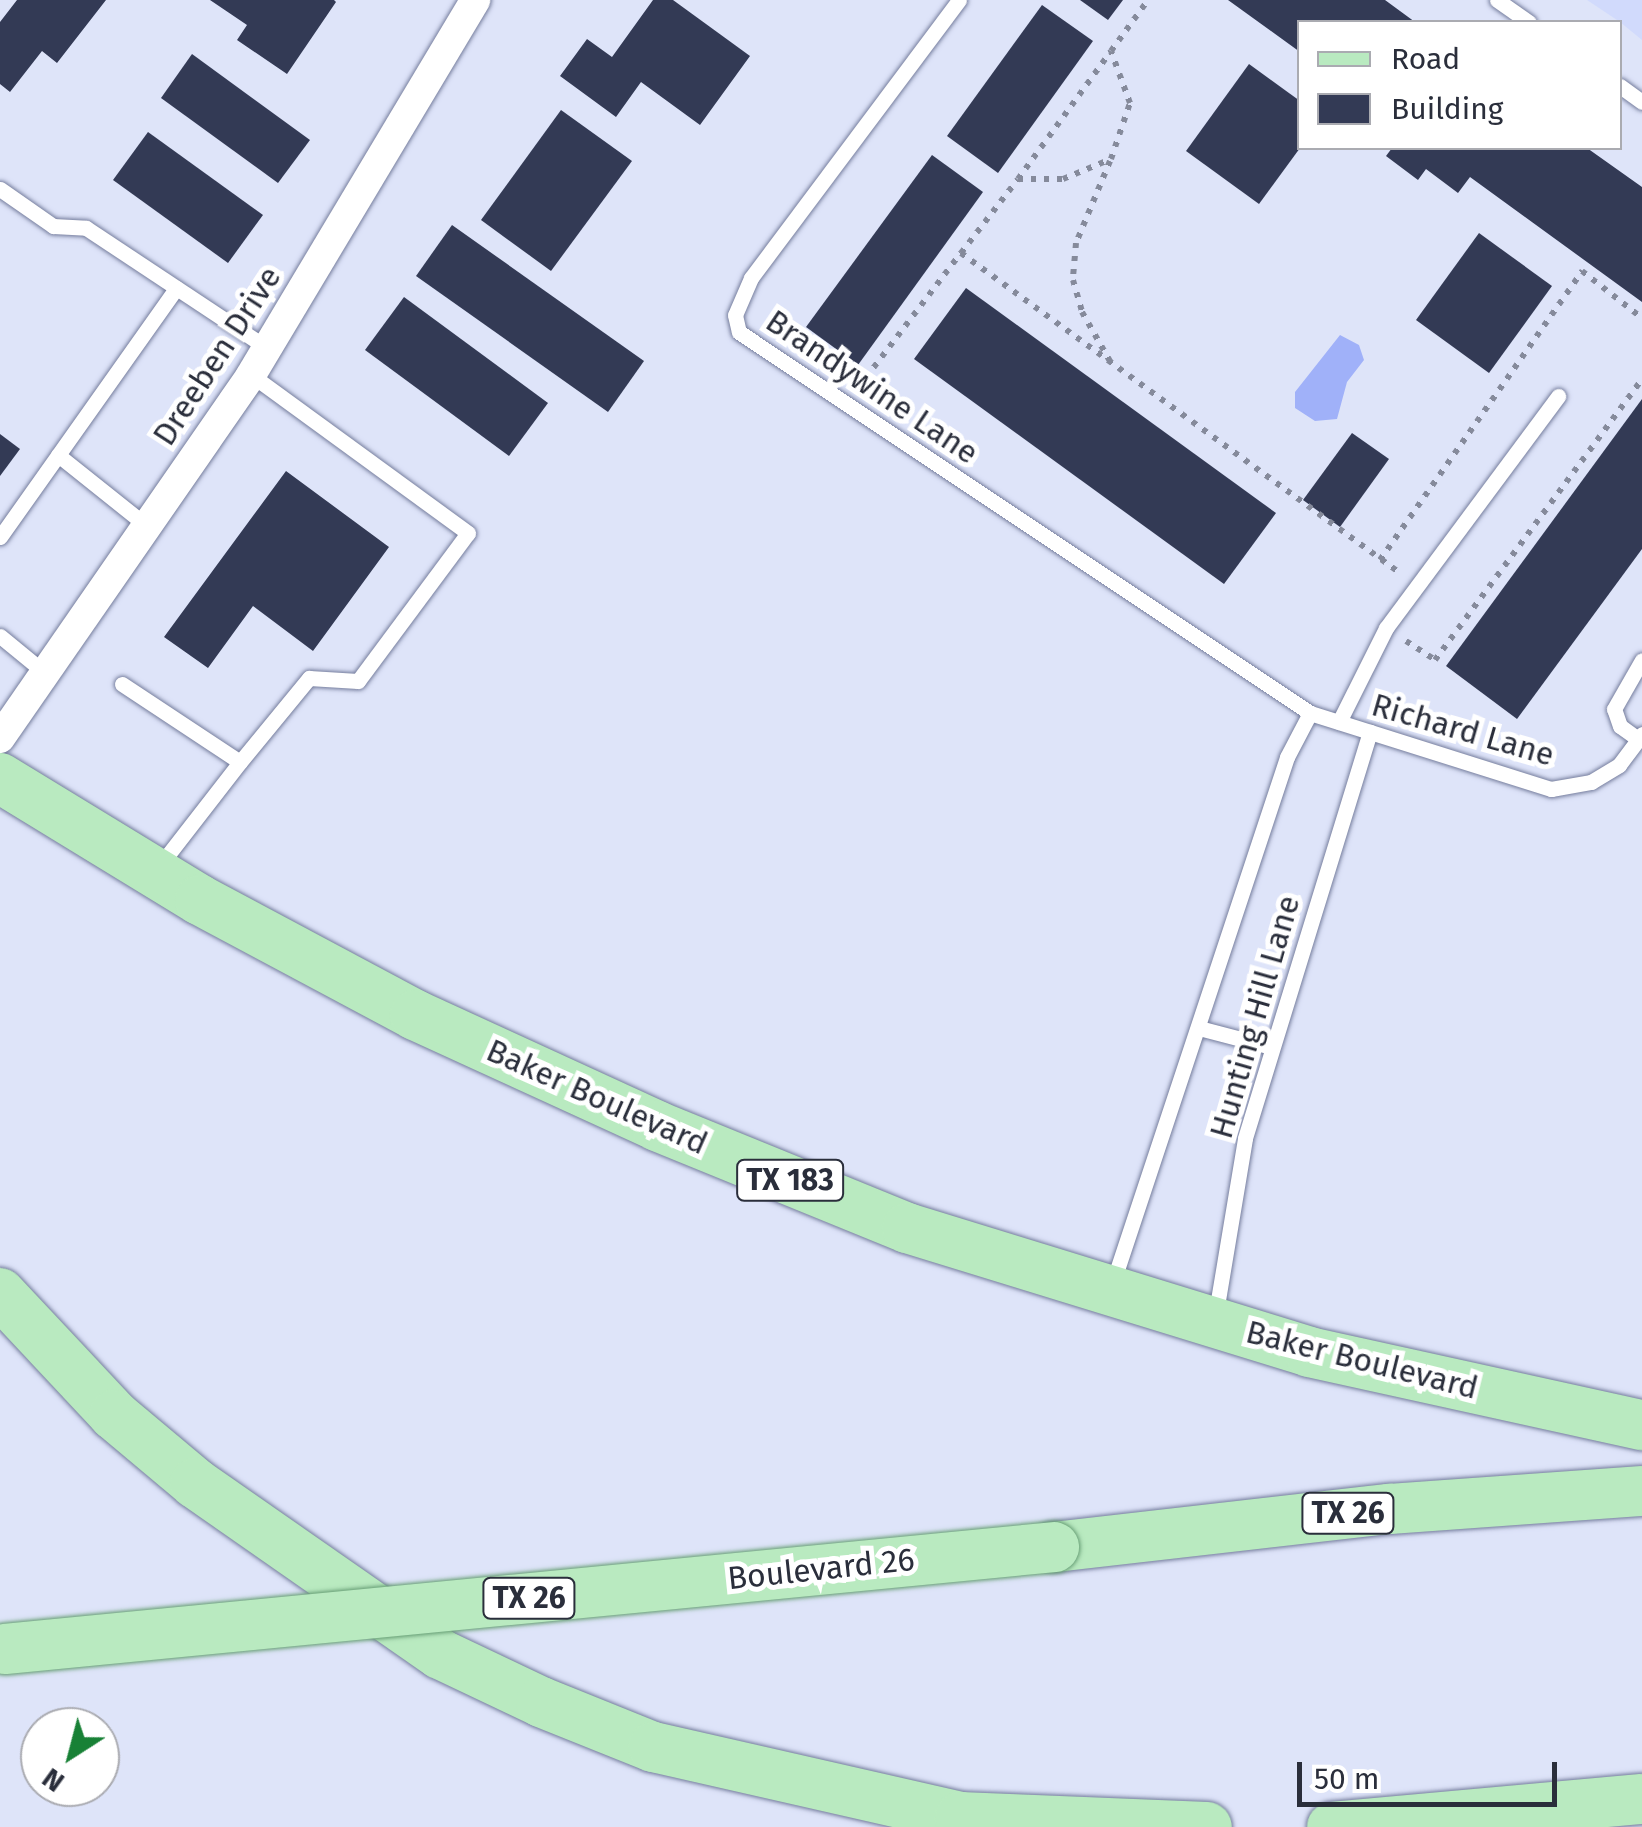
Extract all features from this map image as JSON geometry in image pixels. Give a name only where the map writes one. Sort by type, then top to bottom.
[{"type":"main road","name":"Baker Boulevard","points":[[0,778],[155,872],[415,1015],[657,1126],[907,1228],[1309,1352],[1642,1425]]},
{"type":"main road","points":[[0,1293],[114,1415],[195,1483],[440,1654],[541,1702],[653,1747],[960,1817],[1207,1827]]},
{"type":"main road","name":"Boulevard 26","points":[[2,1649],[1054,1547],[1390,1508],[1642,1492]]},
{"type":"main road","points":[[1332,1827],[1642,1799]]},
{"type":"street","name":"Dreeben Drive","points":[[0,738],[251,375],[474,0]]},
{"type":"lane","name":"Brandywine Lane","points":[[959,0],[751,278],[735,316],[739,332],[1310,713]]},
{"type":"lane","points":[[1498,0],[1526,20]]},
{"type":"lane","points":[[0,189],[52,226],[86,228],[267,348]]},
{"type":"lane","points":[[0,537],[176,288]]},
{"type":"lane","points":[[155,872],[309,678],[358,681],[468,533],[251,375]]},
{"type":"lane","points":[[1339,722],[1386,628],[1558,396]]},
{"type":"lane","points":[[58,455],[146,526]]},
{"type":"lane","points":[[0,636],[45,673]]},
{"type":"lane","points":[[1640,736],[1620,726],[1614,710],[1642,660]]},
{"type":"lane","points":[[122,684],[240,762]]},
{"type":"lane","name":"Richard Lane","points":[[1310,713],[1551,789],[1592,782],[1619,765],[1640,736]]},
{"type":"lane","name":"Hunting Hill Lane","points":[[1111,1289],[1287,757],[1310,713]]},
{"type":"lane","name":"Hunting Hill Lane","points":[[1214,1322],[1245,1138],[1370,732]]},
{"type":"lane","points":[[1200,1028],[1272,1047]]},
{"type":"path","points":[[848,404],[1148,0]]},
{"type":"path","points":[[1111,51],[1126,76],[1130,103],[1076,244],[1074,280],[1082,312],[1114,368]]},
{"type":"path","points":[[1018,179],[1063,180],[1110,159]]},
{"type":"path","points":[[960,253],[1417,585]]},
{"type":"path","points":[[1380,560],[1582,271],[1642,318]]},
{"type":"path","points":[[1386,628],[1435,660],[1642,379]]},
{"type":"shaded area","points":[[1587,0],[1642,0],[1642,40],[1622,20]]},
{"type":"water","points":[[1340,335],[1359,345],[1364,360],[1347,382],[1337,419],[1315,421],[1295,408],[1295,392]]},
{"type":"building","points":[[17,0],[106,0],[57,63],[42,51],[10,92],[0,84],[0,22]]},
{"type":"building","points":[[210,0],[336,2],[287,74],[237,40],[247,25]]},
{"type":"building","points":[[653,0],[673,0],[750,56],[700,125],[641,82],[616,117],[560,76],[587,39],[612,57]]},
{"type":"building","points":[[1080,0],[1123,0],[1108,20]]},
{"type":"building","points":[[1228,0],[1385,0],[1412,20],[1297,20],[1297,50]]},
{"type":"building","points":[[1042,5],[1093,41],[998,173],[947,136]]},
{"type":"building","points":[[192,54],[310,140],[278,183],[161,98]]},
{"type":"building","points":[[1249,64],[1297,99],[1299,150],[1259,204],[1186,151]]},
{"type":"building","points":[[561,110],[632,161],[551,271],[481,220]]},
{"type":"building","points":[[148,132],[263,215],[228,263],[113,180]]},
{"type":"building","points":[[1390,150],[1590,150],[1642,187],[1642,302],[1470,177],[1458,193],[1426,169],[1418,180],[1386,156]]},
{"type":"building","points":[[932,155],[983,192],[858,365],[806,327]]},
{"type":"building","points":[[452,225],[644,361],[608,412],[416,276]]},
{"type":"building","points":[[1479,233],[1552,286],[1489,373],[1416,320]]},
{"type":"building","points":[[966,288],[1276,513],[1224,584],[914,359]]},
{"type":"building","points":[[404,297],[548,403],[509,456],[365,350]]},
{"type":"building","points":[[1642,399],[1642,549],[1517,719],[1446,666]]},
{"type":"building","points":[[1352,433],[1389,459],[1340,527],[1303,500]]},
{"type":"building","points":[[0,434],[20,449],[0,476]]},
{"type":"building","points":[[286,471],[389,547],[313,651],[253,606],[208,668],[164,637]]}]
